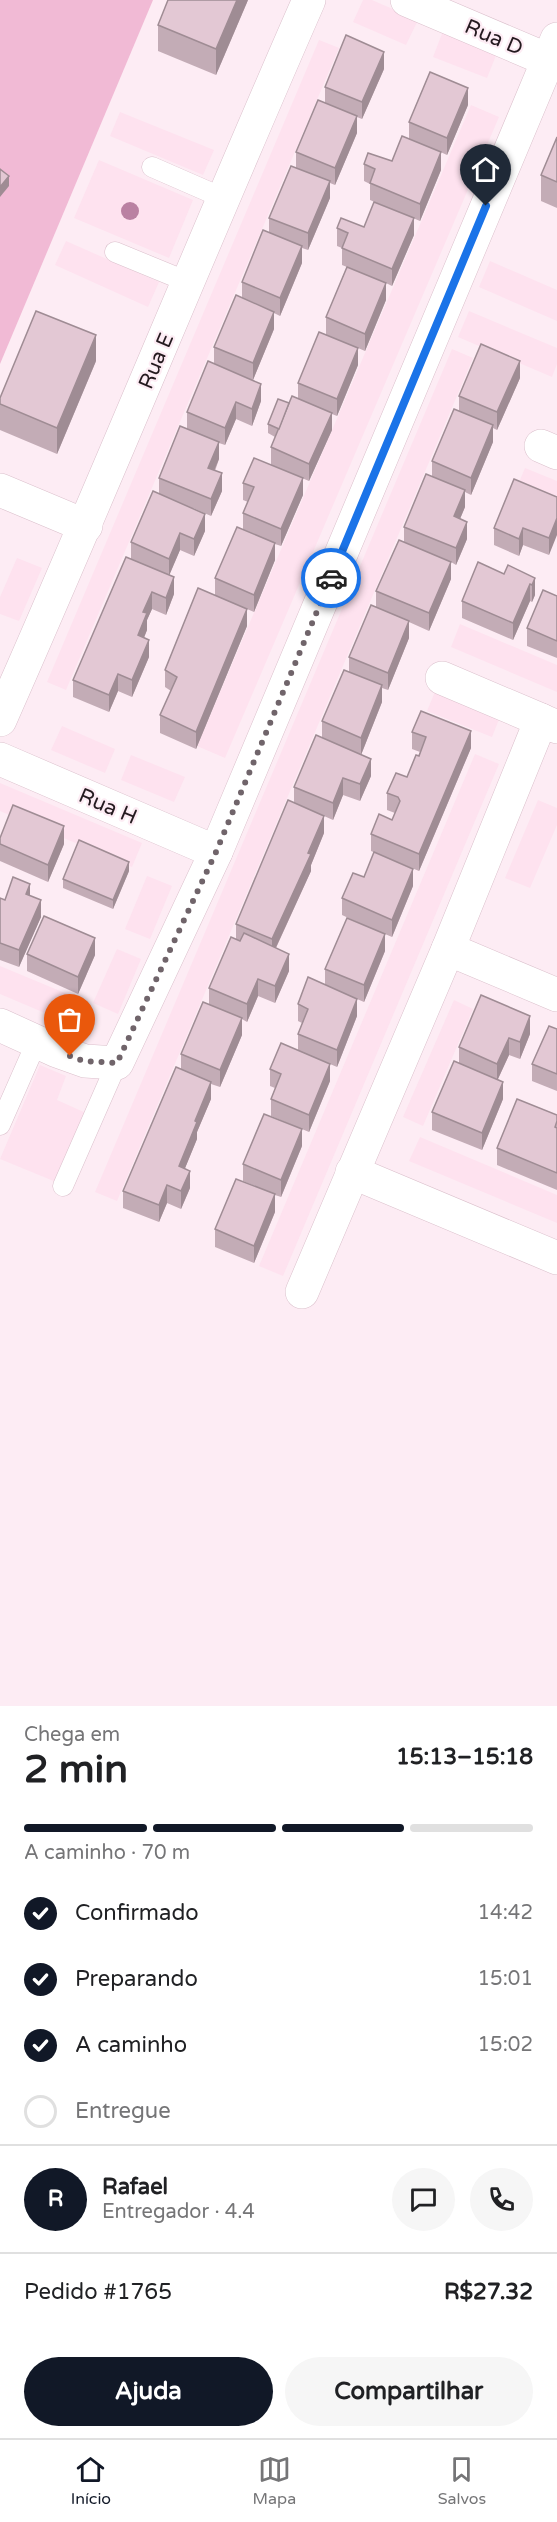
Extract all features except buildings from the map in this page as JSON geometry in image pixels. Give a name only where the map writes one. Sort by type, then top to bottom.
[{"type":"street","name":"Rua E","points":[[0,720],[86,526],[223,198],[309,0]]},
{"type":"street","name":"Rua D","points":[[407,0],[553,49]]},
{"type":"street","points":[[0,1024],[84,1061],[117,1063],[216,852],[553,49]]},
{"type":"street","points":[[0,490],[86,526]]},
{"type":"street","points":[[302,1292],[448,949],[549,723],[442,678]]},
{"type":"street","name":"Rua H","points":[[0,759],[216,852]]},
{"type":"street","points":[[448,949],[557,995]]},
{"type":"street","points":[[352,1172],[557,1258]]},
{"type":"lane","points":[[152,167],[223,198]]},
{"type":"lane","points":[[115,252],[188,282]]},
{"type":"lane","points":[[0,1125],[37,1041]]},
{"type":"lane","points":[[63,1186],[117,1063]]},
{"type":"shaded area","points":[[0,0],[153,0],[0,364]]},
{"type":"shaded area","points":[[363,0],[372,0],[418,20],[406,45],[353,22]]},
{"type":"shaded area","points":[[443,31],[497,53],[487,78],[433,57]]},
{"type":"shaded area","points":[[319,40],[339,48],[66,690],[47,682]]},
{"type":"shaded area","points":[[471,105],[499,117],[225,758],[197,746]]},
{"type":"shaded area","points":[[120,112],[214,150],[203,175],[110,136]]},
{"type":"shaded area","points":[[99,160],[193,200],[169,258],[74,218]]},
{"type":"shaded area","points":[[66,241],[159,282],[148,307],[55,265]]},
{"type":"shaded area","points":[[490,261],[557,290],[557,321],[479,287]]},
{"type":"shaded area","points":[[469,311],[557,348],[557,364],[552,377],[458,337]]},
{"type":"shaded area","points":[[452,349],[473,358],[117,1201],[95,1192]]},
{"type":"shaded area","points":[[525,468],[557,481],[557,510],[515,492]]},
{"type":"shaded area","points":[[17,558],[42,568],[19,621],[0,614],[0,597]]},
{"type":"shaded area","points":[[460,624],[557,665],[557,692],[451,647]]},
{"type":"shaded area","points":[[437,687],[502,712],[492,737],[427,711]]},
{"type":"shaded area","points":[[62,726],[115,749],[105,773],[51,750]]},
{"type":"shaded area","points":[[475,754],[499,764],[283,1276],[259,1266]]},
{"type":"shaded area","points":[[131,755],[185,777],[174,802],[121,780]]},
{"type":"shaded area","points":[[0,783],[142,843],[132,867],[0,811]]},
{"type":"shaded area","points":[[538,800],[557,808],[557,825],[530,888],[505,878]]},
{"type":"shaded area","points":[[147,876],[172,886],[150,939],[125,929]]},
{"type":"shaded area","points":[[117,949],[141,959],[118,1014],[93,1003]]},
{"type":"shaded area","points":[[0,966],[77,998],[66,1022],[0,994]]},
{"type":"shaded area","points":[[454,1000],[473,1009],[423,1126],[403,1117]]},
{"type":"shaded area","points":[[40,1065],[66,1076],[57,1100],[86,1113],[56,1182],[0,1159]]},
{"type":"shaded area","points":[[420,1137],[557,1195],[557,1223],[409,1161]]},
{"type":"way so far","points":[[70,1056],[84,1061],[117,1063],[216,852],[331,578]]},
{"type":"route","points":[[331,578],[486,206]]}]
